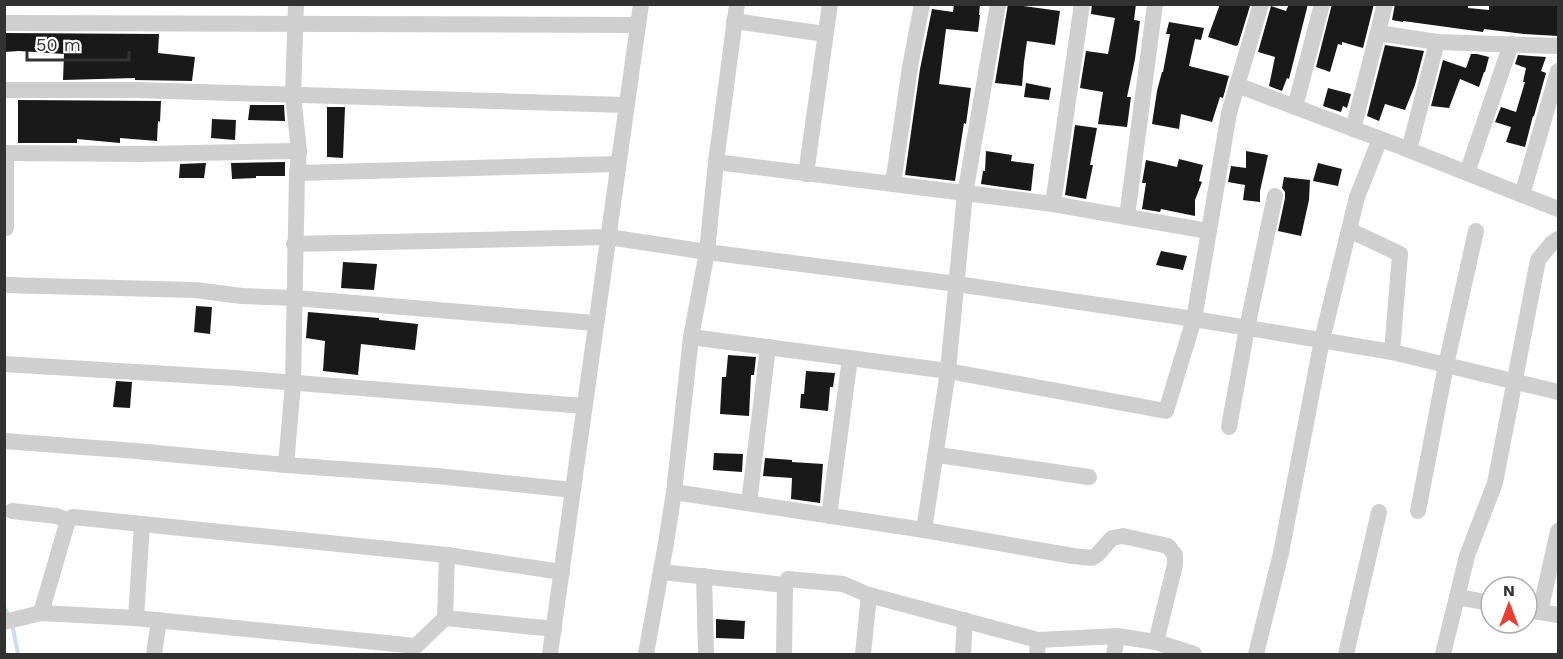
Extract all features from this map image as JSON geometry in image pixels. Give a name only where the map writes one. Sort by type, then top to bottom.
[{"type":"street","points":[[286,465],[293,384],[294,244],[299,151],[293,94],[296,4]]},
{"type":"street","points":[[550,654],[640,4]]},
{"type":"street","points":[[806,174],[830,4]]},
{"type":"street","points":[[893,184],[910,67],[922,4]]},
{"type":"street","points":[[924,530],[948,371],[965,194],[998,4]]},
{"type":"street","points":[[1053,204],[1082,4]]},
{"type":"street","points":[[1127,217],[1155,4]]},
{"type":"street","points":[[691,337],[948,371],[1166,411],[1194,319],[1229,113],[1261,4]]},
{"type":"street","points":[[1295,107],[1322,4]]},
{"type":"street","points":[[1353,129],[1385,4]]},
{"type":"street","points":[[646,654],[674,492],[691,337],[707,252],[716,162],[736,13],[825,34]]},
{"type":"street","points":[[4,23],[638,25]]},
{"type":"street","points":[[1378,33],[1437,42],[1558,46]]},
{"type":"street","points":[[1409,150],[1437,42]]},
{"type":"street","points":[[1467,174],[1511,44]]},
{"type":"street","points":[[1522,195],[1558,71]]},
{"type":"street","points":[[1237,85],[1558,209]]},
{"type":"street","points":[[4,90],[136,90],[626,105]]},
{"type":"street","points":[[1257,654],[1281,553],[1322,340],[1357,197],[1380,139]]},
{"type":"street","points":[[6,228],[5,153],[142,154],[299,151]]},
{"type":"street","points":[[716,162],[1053,204],[1209,231]]},
{"type":"street","points":[[297,173],[618,164]]},
{"type":"street","points":[[1229,427],[1275,196]]},
{"type":"street","points":[[1349,230],[1400,254],[1392,352]]},
{"type":"street","points":[[1418,512],[1446,365],[1476,231]]},
{"type":"street","points":[[294,244],[608,237],[957,284],[1194,319],[1392,352],[1558,392]]},
{"type":"street","points":[[1443,654],[1467,556],[1495,483],[1538,260],[1558,239]]},
{"type":"street","points":[[4,285],[195,290],[242,296],[295,298],[595,323]]},
{"type":"street","points":[[750,503],[768,347]]},
{"type":"street","points":[[830,516],[850,358]]},
{"type":"street","points":[[4,364],[234,378],[584,406]]},
{"type":"street","points":[[4,441],[437,476],[573,490]]},
{"type":"street","points":[[935,458],[938,455],[1089,477]]},
{"type":"street","points":[[674,492],[924,530],[1073,556],[1092,558],[1112,538],[1123,536],[1168,546],[1174,555],[1175,565],[1156,642]]},
{"type":"street","points":[[12,512],[56,516],[68,520]]},
{"type":"street","points":[[1346,654],[1379,512]]},
{"type":"street","points":[[41,613],[68,520],[73,517],[447,555],[562,572]]},
{"type":"street","points":[[136,618],[142,524]]},
{"type":"street","points":[[1539,594],[1558,531]]},
{"type":"street","points":[[4,622],[41,613],[136,618],[416,650],[445,618],[447,555]]},
{"type":"street","points":[[661,572],[785,585],[784,654]]},
{"type":"street","points":[[704,576],[706,654]]},
{"type":"street","points":[[788,579],[843,584],[869,595],[965,620],[1038,647],[1117,636],[1156,642],[1194,654]]},
{"type":"street","points":[[863,654],[869,595]]},
{"type":"street","points":[[1457,597],[1479,601]]},
{"type":"street","points":[[1539,612],[1558,615]]},
{"type":"street","points":[[445,618],[554,629]]},
{"type":"street","points":[[154,654],[159,620]]},
{"type":"street","points":[[963,654],[965,620]]},
{"type":"street","points":[[1114,654],[1117,636]]},
{"type":"building","points":[[954,4],[980,4],[978,32],[946,29],[939,84],[971,88],[955,181],[905,175],[920,69],[932,9],[953,12]]},
{"type":"building","points":[[1008,4],[1060,11],[1055,45],[1027,41],[1022,86],[995,83]]},
{"type":"building","points":[[1092,4],[1136,4],[1134,20],[1140,21],[1127,97],[1131,97],[1127,127],[1098,124],[1103,92],[1080,88],[1086,51],[1108,54],[1115,18],[1091,14]]},
{"type":"building","points":[[1220,4],[1250,6],[1236,46],[1208,37]]},
{"type":"building","points":[[1289,4],[1308,4],[1289,79],[1287,78],[1282,91],[1269,86],[1275,57],[1258,52],[1271,6],[1286,11]]},
{"type":"building","points":[[1332,4],[1374,4],[1363,48],[1342,42],[1342,45],[1338,44],[1330,72],[1316,67]]},
{"type":"building","points":[[1395,4],[1468,4],[1468,8],[1489,10],[1489,4],[1558,4],[1558,36],[1484,29],[1483,32],[1392,20]]},
{"type":"building","points":[[1169,22],[1204,28],[1201,40],[1195,39],[1189,66],[1229,76],[1223,98],[1220,97],[1212,122],[1181,114],[1179,129],[1152,124],[1170,34],[1166,34]]},
{"type":"building","points":[[4,33],[159,34],[158,53],[195,57],[192,81],[135,80],[135,78],[63,80],[64,54],[4,52]]},
{"type":"building","points":[[1385,45],[1424,51],[1415,85],[1405,110],[1385,104],[1379,121],[1367,116]]},
{"type":"building","points":[[1471,54],[1489,57],[1479,87],[1460,79],[1449,108],[1431,106],[1443,60],[1466,68]]},
{"type":"building","points":[[1518,55],[1546,57],[1541,71],[1546,73],[1525,147],[1506,142],[1511,127],[1495,122],[1501,107],[1516,112],[1525,82],[1523,82],[1526,68],[1515,64]]},
{"type":"building","points":[[1026,83],[1051,88],[1049,100],[1024,97]]},
{"type":"building","points":[[1328,88],[1351,94],[1347,108],[1343,106],[1341,112],[1323,106]]},
{"type":"building","points":[[18,100],[161,101],[157,141],[120,138],[120,143],[77,139],[77,143],[18,143]]},
{"type":"building","points":[[250,105],[284,105],[285,121],[248,120]]},
{"type":"building","points":[[327,107],[345,107],[343,158],[327,157]]},
{"type":"building","points":[[212,119],[236,120],[235,140],[211,138]]},
{"type":"building","points":[[1075,125],[1097,128],[1086,199],[1065,195]]},
{"type":"building","points":[[986,151],[1012,155],[1011,161],[1034,164],[1031,191],[981,184],[983,171],[985,171]]},
{"type":"building","points":[[1246,151],[1268,155],[1260,191],[1260,202],[1243,200],[1245,185],[1228,182],[1231,166],[1246,168]]},
{"type":"building","points":[[1179,159],[1203,165],[1199,181],[1202,182],[1195,200],[1195,216],[1161,209],[1160,212],[1142,209],[1146,183],[1142,183],[1146,160],[1177,167]]},
{"type":"building","points":[[285,162],[285,176],[232,179],[231,163]]},
{"type":"building","points":[[206,163],[204,178],[179,178],[180,164]]},
{"type":"building","points":[[1318,163],[1342,169],[1338,186],[1313,181]]},
{"type":"building","points":[[1284,177],[1310,180],[1309,200],[1301,236],[1278,231],[1285,198],[1282,188]]},
{"type":"building","points":[[1161,251],[1187,256],[1183,270],[1156,265]]},
{"type":"building","points":[[343,262],[377,264],[374,290],[341,288]]},
{"type":"building","points":[[196,306],[212,307],[210,334],[194,332]]},
{"type":"building","points":[[308,312],[418,324],[415,350],[361,344],[358,375],[323,371],[325,341],[306,338]]},
{"type":"building","points":[[728,355],[756,357],[754,375],[751,375],[749,416],[720,414],[722,377],[726,377]]},
{"type":"building","points":[[806,371],[835,373],[833,387],[830,387],[828,411],[800,408]]},
{"type":"building","points":[[116,381],[132,382],[130,408],[113,407]]},
{"type":"building","points":[[714,453],[743,454],[742,472],[713,470]]},
{"type":"building","points":[[765,458],[823,464],[820,503],[791,499],[792,478],[763,476]]},
{"type":"building","points":[[716,619],[745,621],[744,639],[716,638]]},
{"type":"waterway","points":[[4,607],[10,617]]},
{"type":"waterway","points":[[12,624],[18,654]]}]
